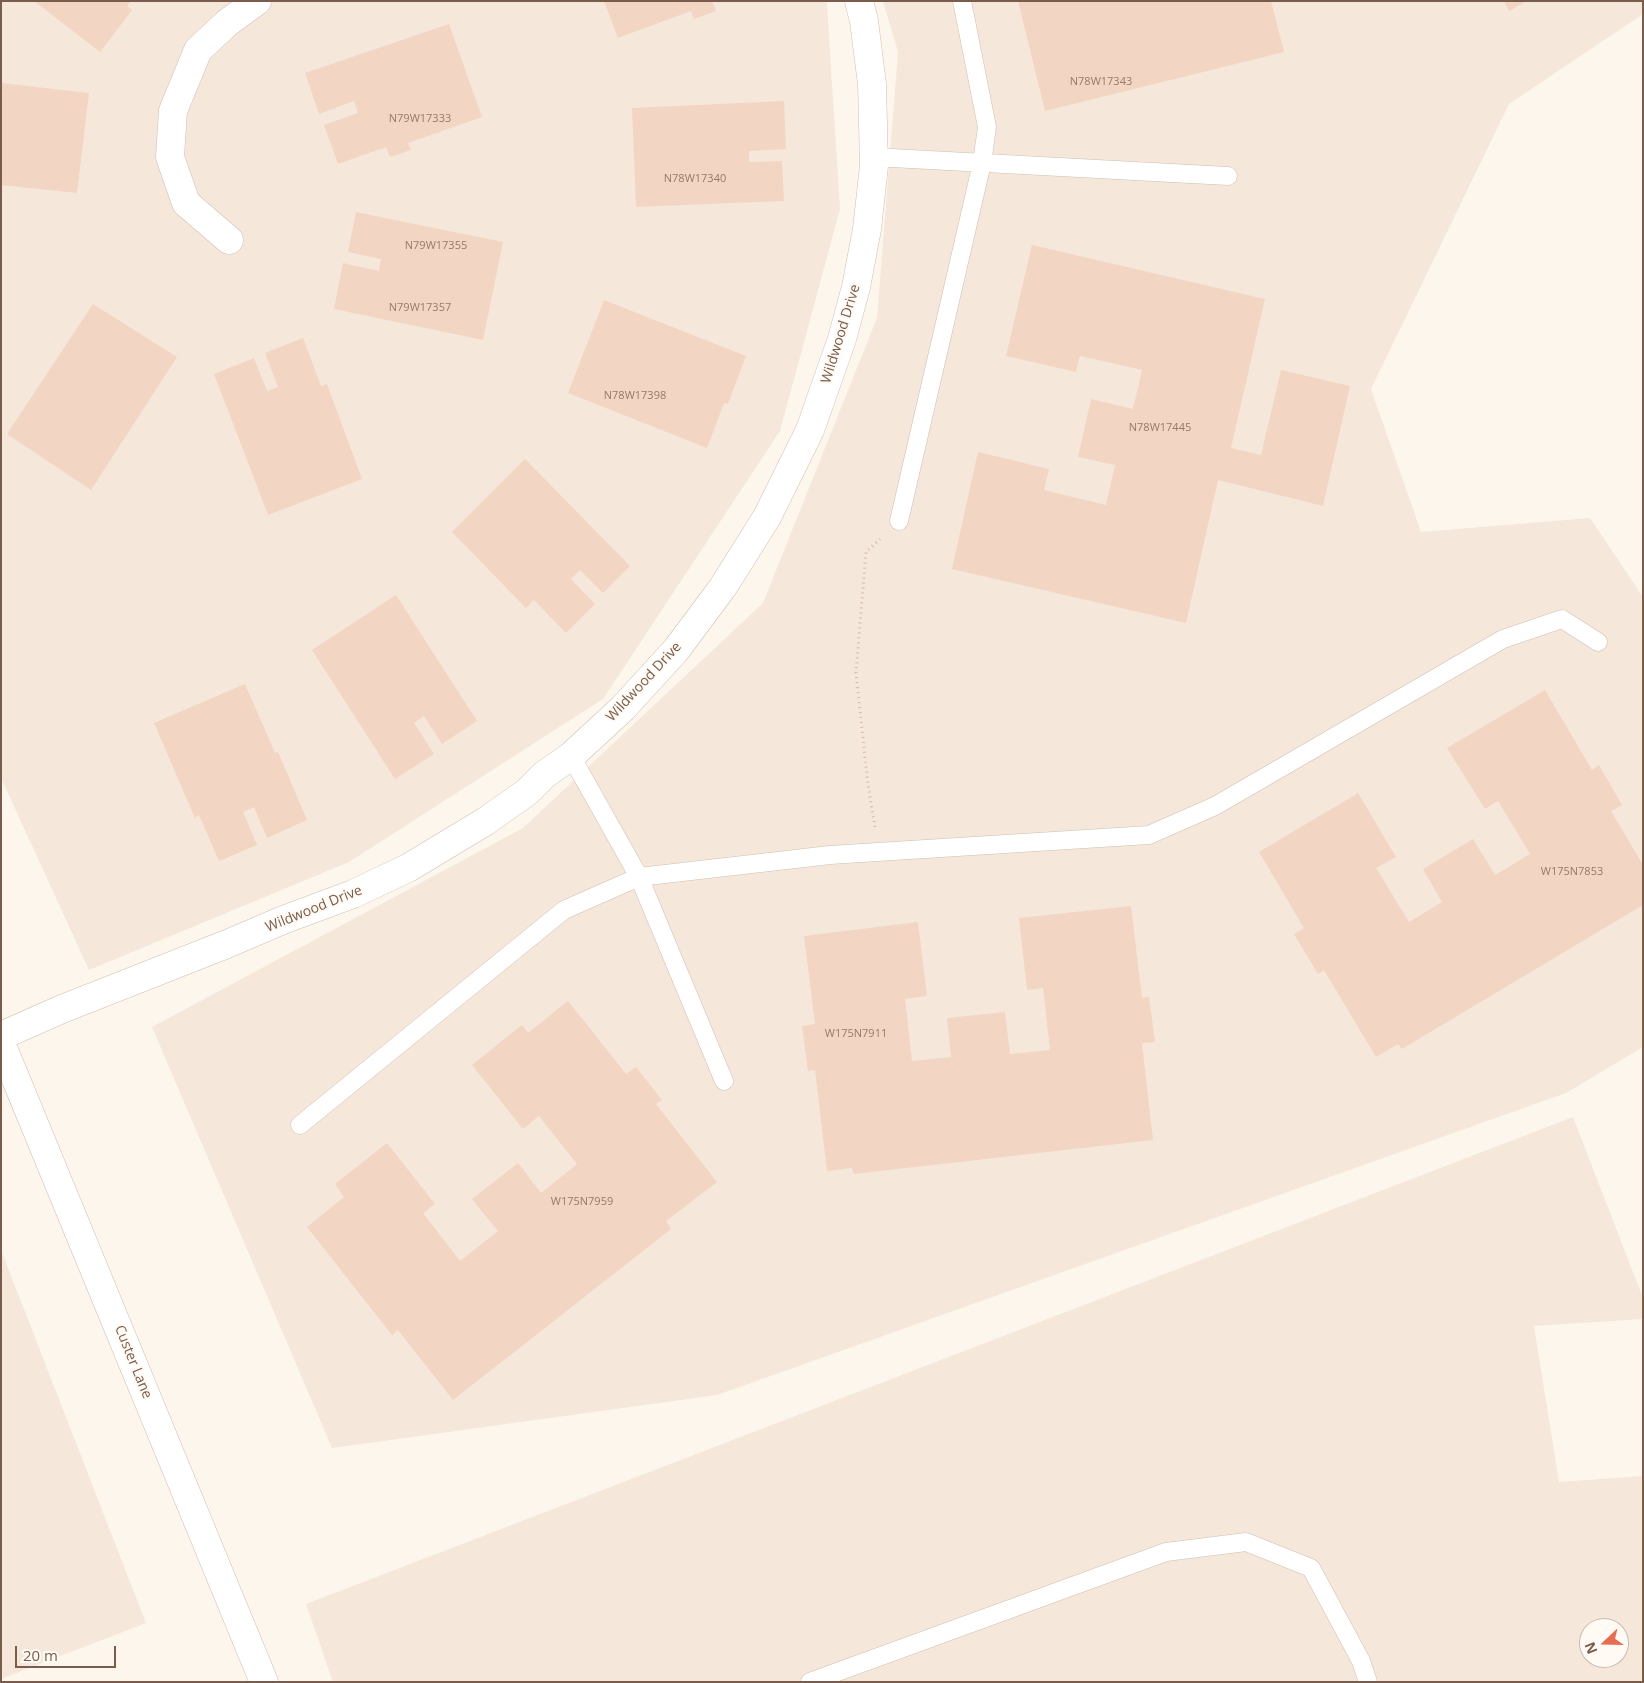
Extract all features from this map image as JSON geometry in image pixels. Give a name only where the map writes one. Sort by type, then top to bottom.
[{"type":"street","points":[[229,240],[186,203],[170,157],[173,111],[198,50],[257,1]]},
{"type":"street","name":"Wildwood Drive","points":[[1,1036],[353,894],[408,868],[486,821],[571,756],[623,708],[676,650],[723,587],[766,518],[810,430],[842,339],[856,286],[867,229],[873,157],[872,84],[864,22],[858,1]]},
{"type":"street","name":"Custer Lane","points":[[1,1043],[264,1682]]},
{"type":"lane","points":[[899,521],[982,163],[987,127],[962,1]]},
{"type":"lane","points":[[873,157],[1228,176]]},
{"type":"lane","points":[[300,1125],[564,910],[639,878],[830,855],[1149,835],[1215,806],[1502,639],[1562,619],[1598,642]]},
{"type":"lane","points":[[571,756],[639,878],[724,1081]]},
{"type":"lane","points":[[810,1682],[1166,1552],[1246,1542],[1311,1568],[1360,1661],[1368,1682]]},
{"type":"path","points":[[879,852],[868,785],[856,673],[866,552],[899,521]]},
{"type":"shaded area","points":[[1,1],[826,1],[827,4],[840,209],[780,431],[603,699],[349,862],[89,970],[1,778]]},
{"type":"shaded area","points":[[883,1],[1643,1],[1643,14],[1509,104],[1371,389],[1421,532],[1590,518],[1643,597],[1643,1047],[1566,1093],[717,1395],[332,1448],[152,1027],[523,828],[763,603],[877,318],[898,52]]},
{"type":"shaded area","points":[[1573,1117],[1643,1298],[1643,1319],[1534,1326],[1559,1482],[1643,1476],[1643,1682],[333,1682],[306,1604]]},
{"type":"shaded area","points":[[1,1250],[146,1623],[1,1679]]},
{"type":"building","points":[[34,1],[131,1],[127,6],[132,10],[100,52]]},
{"type":"building","points":[[604,1],[712,1],[716,11],[694,19],[691,11],[618,38]]},
{"type":"building","points":[[1018,1],[1271,1],[1284,52],[1045,111]]},
{"type":"building","points":[[1504,1],[1527,1],[1509,11]]},
{"type":"building","points":[[449,24],[482,117],[408,143],[411,150],[390,157],[386,147],[338,164],[324,125],[358,113],[354,101],[319,114],[305,73]]},
{"type":"building","points":[[1,83],[89,93],[77,193],[1,185]]},
{"type":"building","points":[[784,101],[786,149],[749,151],[749,162],[782,161],[784,201],[636,207],[632,108]]},
{"type":"building","points":[[356,212],[503,242],[483,340],[334,309],[343,263],[379,271],[381,259],[348,252]]},
{"type":"building","points":[[1032,245],[1265,299],[1231,448],[1261,455],[1281,370],[1350,386],[1323,506],[1218,480],[1186,623],[952,569],[978,452],[1049,469],[1044,490],[1106,505],[1115,465],[1078,457],[1091,399],[1133,409],[1142,370],[1080,356],[1076,372],[1006,356]]},
{"type":"building","points":[[604,300],[746,356],[728,404],[724,403],[707,448],[568,393]]},
{"type":"building","points":[[93,304],[177,357],[91,490],[7,434]]},
{"type":"building","points":[[303,338],[321,386],[327,384],[362,479],[268,515],[214,374],[254,358],[267,391],[278,387],[265,353]]},
{"type":"building","points":[[525,459],[630,566],[603,593],[580,570],[571,579],[595,604],[566,633],[534,600],[526,608],[452,532]]},
{"type":"building","points":[[396,595],[477,721],[442,744],[424,716],[414,723],[434,754],[395,779],[312,650]]},
{"type":"building","points":[[245,684],[275,753],[278,752],[307,820],[267,838],[254,807],[243,812],[257,845],[219,861],[199,815],[195,818],[154,723]]},
{"type":"building","points":[[1545,690],[1592,770],[1599,765],[1622,805],[1611,811],[1643,865],[1643,905],[1402,1049],[1398,1044],[1376,1057],[1324,970],[1318,974],[1294,934],[1304,928],[1259,852],[1358,793],[1396,857],[1376,868],[1409,922],[1442,902],[1423,869],[1473,839],[1495,875],[1530,854],[1498,801],[1485,809],[1447,748]]},
{"type":"building","points":[[1131,906],[1142,998],[1149,997],[1155,1042],[1142,1043],[1153,1140],[854,1174],[852,1168],[827,1171],[815,1070],[808,1071],[802,1026],[815,1024],[804,936],[918,922],[927,996],[905,999],[912,1061],[951,1057],[947,1018],[1005,1012],[1010,1054],[1050,1050],[1043,988],[1027,990],[1019,918]]},
{"type":"building","points":[[568,1001],[626,1074],[636,1067],[662,1100],[656,1104],[717,1182],[666,1221],[671,1229],[453,1400],[398,1330],[392,1335],[307,1227],[344,1197],[335,1184],[387,1143],[435,1204],[423,1213],[460,1261],[498,1231],[472,1199],[518,1163],[541,1193],[577,1164],[539,1116],[523,1129],[472,1065],[522,1025],[528,1033]]}]
